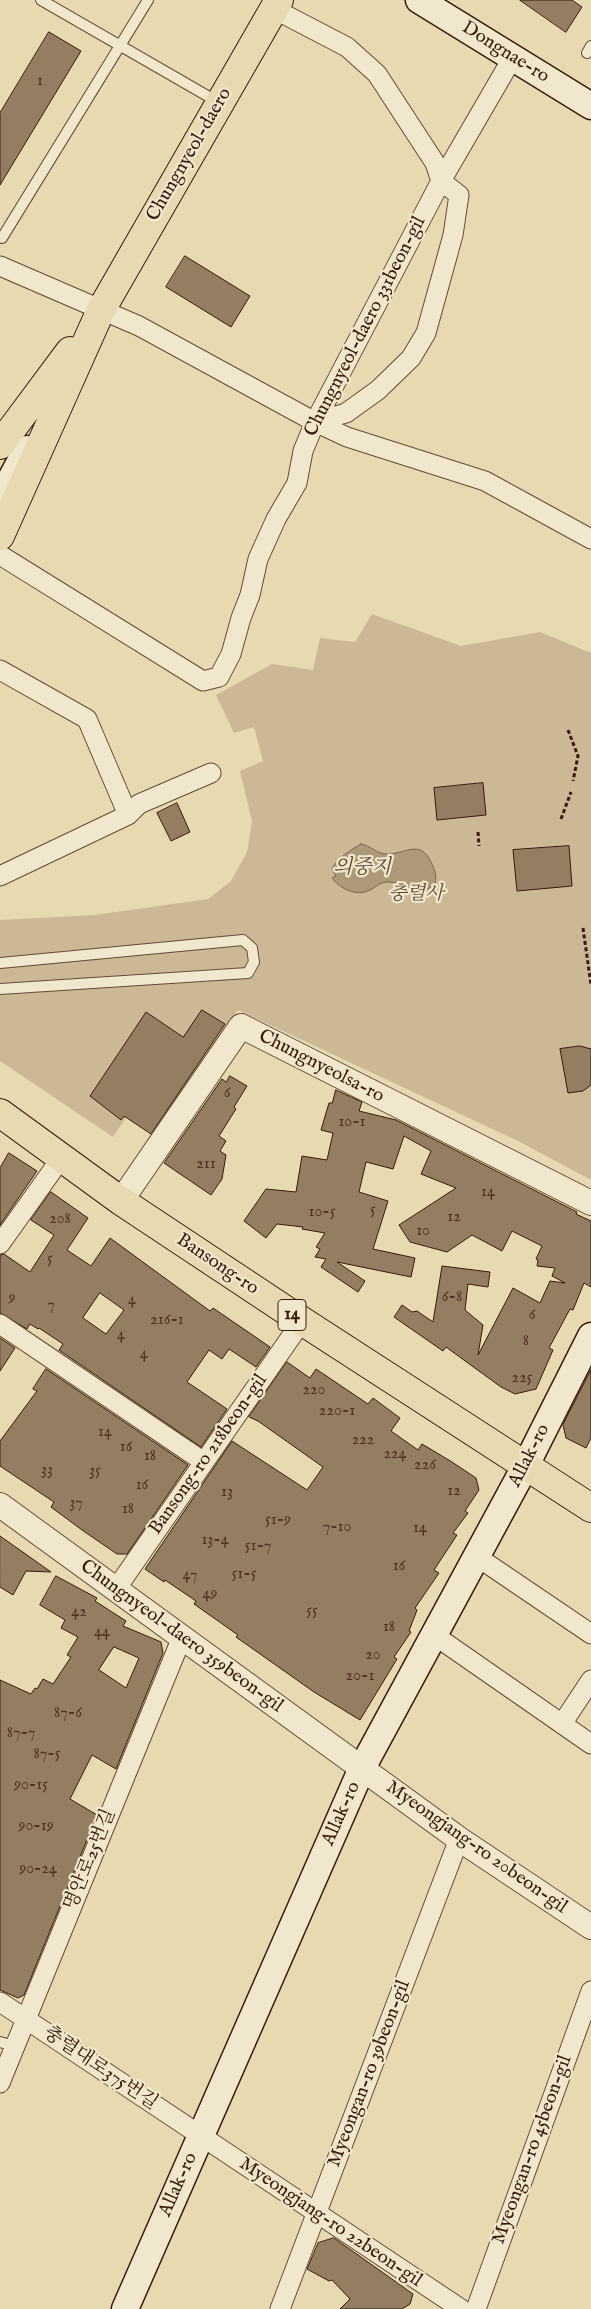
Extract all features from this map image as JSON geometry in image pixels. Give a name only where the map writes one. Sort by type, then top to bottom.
[{"type":"main road","name":"Dongnae-ro","points":[[419,0],[591,106]]},
{"type":"main road","name":"Chungnyeol-daero","points":[[0,499],[101,310],[276,4]]},
{"type":"main road","name":"Chungnyeol-daero","points":[[0,469],[101,310]]},
{"type":"main road","points":[[0,445],[101,310]]},
{"type":"main road","points":[[0,536],[101,310]]},
{"type":"main road","name":"Bansong-ro","points":[[0,1113],[121,1201],[591,1508]]},
{"type":"main road","name":"Allak-ro","points":[[125,2309],[362,1768],[526,1465],[591,1336]]},
{"type":"street","points":[[276,4],[347,47],[377,74],[434,163],[441,180],[459,195],[453,235],[426,332],[411,358],[378,390],[346,413],[315,422]]},
{"type":"street","name":"Chungnyeol-daero 331beon-gil","points":[[0,555],[203,681],[219,677],[231,654],[250,594],[258,559],[276,519],[297,484],[303,451],[315,422],[441,180],[513,57]]},
{"type":"street","points":[[0,266],[139,326],[315,422],[347,437],[485,481],[591,539]]},
{"type":"street","points":[[0,670],[87,719],[128,815]]},
{"type":"street","points":[[0,876],[128,815],[139,804],[211,774]]},
{"type":"street","name":"Chungnyeolsa-ro","points":[[121,1201],[241,1026],[591,1203]]},
{"type":"street","points":[[0,1244],[62,1157]]},
{"type":"street","name":"Bansong-ro 218beon-gil","points":[[116,1589],[302,1321]]},
{"type":"street","points":[[0,1324],[204,1462]]},
{"type":"street","name":"Chungnyeol-daero 359beon-gil","points":[[0,1505],[362,1768]]},
{"type":"street","points":[[476,1556],[591,1634]]},
{"type":"street","points":[[434,1635],[591,1744]]},
{"type":"street","name":"명안로25번길","points":[[0,2083],[8,2044],[26,2020],[182,1637]]},
{"type":"street","points":[[562,1724],[591,1680]]},
{"type":"street","name":"Myeongjang-ro 20beon-gil","points":[[362,1768],[459,1839],[591,1927]]},
{"type":"street","name":"Myeongan-ro 39beon-gil","points":[[280,2309],[459,1839]]},
{"type":"street","name":"Myeongan-ro 45beon-gil","points":[[476,2309],[591,1992]]},
{"type":"street","name":"충렬대로375번길","points":[[0,2002],[201,2136]]},
{"type":"street","name":"Myeongjang-ro 22beon-gil","points":[[201,2136],[461,2309]]},
{"type":"lane","points":[[40,0],[219,103]]},
{"type":"lane","points":[[2,238],[148,0]]},
{"type":"lane","points":[[0,963],[243,940],[252,948],[254,962],[248,973],[0,989]]},
{"type":"path","points":[[568,730],[578,756],[573,781]]},
{"type":"path","points":[[562,819],[571,792]]},
{"type":"path","points":[[478,832],[479,846]]},
{"type":"path","points":[[583,928],[591,985]]},
{"type":"green space","name":"충렬사","points":[[372,614],[461,646],[540,632],[591,653],[591,1180],[520,1142],[238,1010],[171,1106],[145,1089],[113,1137],[0,1061],[0,920],[95,915],[208,899],[231,881],[247,852],[252,821],[240,771],[263,761],[254,727],[234,733],[216,695],[272,664],[313,670],[320,638],[355,642]]},
{"type":"water","name":"의중지","points":[[361,844],[386,854],[411,849],[422,851],[427,855],[434,868],[436,875],[435,884],[421,891],[398,883],[385,882],[360,893],[349,891],[339,886],[332,878],[336,876],[332,869],[334,865],[349,851]]},
{"type":"building","points":[[520,0],[572,0],[582,7],[566,32]]},
{"type":"building","points":[[49,32],[81,51],[0,185],[0,113]]},
{"type":"building","points":[[185,256],[250,296],[231,327],[166,287]]},
{"type":"building","points":[[483,783],[486,815],[437,820],[434,788]]},
{"type":"building","points":[[177,803],[190,832],[171,841],[157,813]]},
{"type":"building","points":[[569,846],[572,886],[517,891],[513,850]]},
{"type":"building","points":[[202,1010],[225,1024],[151,1134],[124,1116],[121,1120],[90,1096],[146,1012],[183,1037]]},
{"type":"building","points":[[580,1046],[591,1049],[591,1085],[583,1091],[568,1093],[560,1049]]},
{"type":"building","points":[[230,1076],[247,1086],[234,1107],[236,1109],[219,1136],[226,1141],[220,1151],[226,1155],[222,1179],[211,1195],[164,1163],[222,1079],[226,1082]]},
{"type":"building","points":[[336,1090],[362,1102],[359,1111],[396,1120],[577,1212],[576,1214],[591,1221],[591,1287],[584,1283],[573,1310],[570,1309],[549,1348],[553,1350],[536,1389],[515,1394],[501,1387],[446,1347],[443,1351],[394,1317],[402,1305],[412,1312],[417,1311],[433,1322],[442,1266],[490,1272],[488,1287],[468,1284],[465,1310],[483,1325],[478,1355],[513,1288],[540,1303],[550,1281],[565,1283],[552,1276],[555,1268],[537,1266],[538,1260],[536,1259],[542,1246],[512,1231],[502,1251],[472,1235],[447,1252],[410,1242],[399,1225],[456,1188],[421,1174],[431,1151],[404,1136],[393,1169],[366,1162],[359,1192],[388,1201],[373,1249],[415,1258],[411,1277],[337,1262],[365,1281],[358,1292],[321,1267],[326,1259],[315,1257],[320,1249],[316,1247],[325,1233],[302,1229],[303,1227],[277,1224],[266,1238],[244,1221],[266,1189],[296,1192],[302,1156],[327,1160],[333,1133],[321,1130],[329,1103],[332,1103]]},
{"type":"building","points":[[9,1153],[37,1171],[0,1225],[0,1168]]},
{"type":"building","points":[[51,1192],[88,1218],[67,1250],[91,1266],[110,1238],[210,1311],[213,1308],[270,1347],[256,1367],[229,1349],[222,1359],[209,1350],[187,1382],[227,1409],[201,1447],[59,1350],[63,1344],[39,1328],[30,1324],[27,1329],[0,1313],[0,1255],[4,1254],[30,1272],[54,1235],[31,1220]],"holes":[[[100,1293],[124,1310],[106,1334],[83,1318]]]},
{"type":"building","points":[[0,1338],[15,1348],[0,1371]]},
{"type":"building","points":[[287,1362],[310,1378],[316,1369],[368,1404],[373,1398],[400,1418],[391,1431],[418,1450],[422,1444],[476,1478],[479,1490],[465,1511],[468,1513],[453,1533],[457,1535],[434,1570],[439,1573],[415,1608],[417,1610],[409,1631],[411,1632],[394,1657],[397,1659],[360,1720],[314,1692],[236,1637],[238,1635],[194,1604],[196,1601],[145,1569],[232,1441],[307,1490],[323,1467],[258,1421],[249,1417]]},
{"type":"building","points":[[46,1369],[188,1465],[127,1554],[117,1554],[82,1530],[51,1507],[54,1502],[0,1466],[0,1441],[37,1391],[33,1389]]},
{"type":"building","points":[[591,1370],[591,1438],[586,1448],[566,1438],[563,1425]]},
{"type":"building","points":[[0,1536],[51,1572],[26,1571],[13,1595],[0,1587]]},
{"type":"building","points":[[56,1576],[97,1598],[95,1601],[126,1621],[123,1626],[161,1642],[163,1653],[116,1769],[92,1755],[70,1799],[97,1815],[24,1995],[18,1998],[0,1990],[0,1680],[31,1694],[35,1688],[37,1689],[43,1679],[53,1684],[71,1657],[67,1655],[78,1637],[61,1628],[65,1620],[40,1605]],"holes":[[[114,1647],[139,1658],[126,1688],[99,1670]]]},
{"type":"building","points":[[334,2238],[413,2294],[410,2304],[402,2309],[340,2309],[350,2299],[332,2280],[329,2281],[307,2269],[318,2243]]}]
